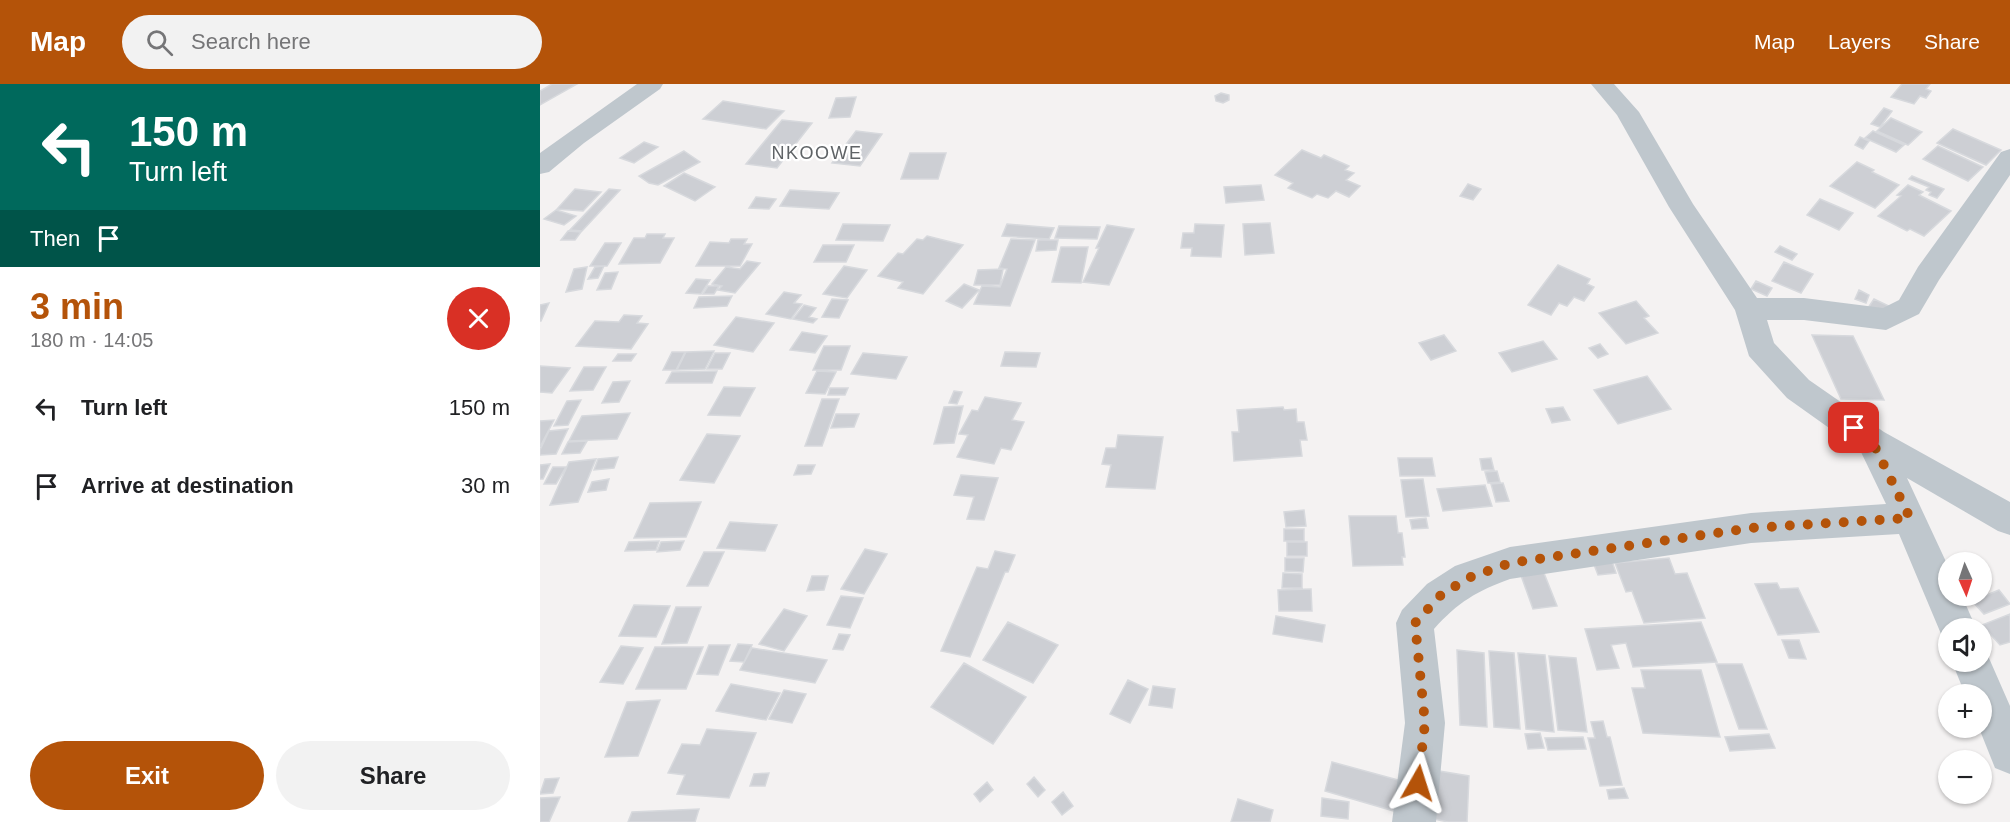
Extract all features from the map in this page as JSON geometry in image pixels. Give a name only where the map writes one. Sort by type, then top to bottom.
[{"type":"street","points":[[540,166],[574,138],[652,84]]},
{"type":"street","points":[[1602,84],[1627,112],[1682,207],[1749,309],[1760,348],[1798,389],[1872,441],[2010,520]]},
{"type":"street","points":[[1749,309],[1804,309],[1886,319],[1909,308],[1928,274],[2010,157]]},
{"type":"street","points":[[1872,441],[1910,518],[1953,618]]},
{"type":"street","points":[[1414,822],[1425,723],[1415,623],[1440,596],[1468,578],[1510,563],[1751,528],[1910,518]]},
{"type":"street","points":[[1975,672],[2010,753]]},
{"type":"building","points":[[552,84],[577,84],[540,105],[540,91]]},
{"type":"building","points":[[1902,84],[1930,84],[1926,89],[1931,91],[1926,98],[1920,96],[1914,104],[1891,97]]},
{"type":"building","points":[[1221,93],[1229,95],[1229,100],[1223,103],[1216,101],[1215,96]]},
{"type":"building","points":[[856,97],[850,117],[829,118],[836,98]]},
{"type":"building","points":[[723,101],[784,111],[766,129],[703,119]]},
{"type":"building","points":[[1884,108],[1892,111],[1880,127],[1871,124]]},
{"type":"building","points":[[1891,118],[1922,132],[1908,145],[1877,131]]},
{"type":"building","points":[[782,120],[812,123],[777,168],[746,164]]},
{"type":"building","points":[[1953,129],[2001,150],[1986,165],[1937,143]]},
{"type":"building","points":[[856,131],[882,134],[860,166],[832,163]]},
{"type":"building","points":[[1873,131],[1904,145],[1896,152],[1865,138]]},
{"type":"building","points":[[1860,137],[1869,141],[1863,149],[1855,145]]},
{"type":"building","points":[[644,142],[658,147],[634,163],[620,158]]},
{"type":"building","points":[[1938,146],[1983,167],[1968,181],[1923,159]]},
{"type":"building","points":[[1302,150],[1321,158],[1324,155],[1349,166],[1345,170],[1354,173],[1346,180],[1360,186],[1349,197],[1336,191],[1328,198],[1317,194],[1312,198],[1288,188],[1293,183],[1275,175]]},
{"type":"building","points":[[684,151],[700,162],[658,185],[649,183],[639,176]]},
{"type":"building","points":[[910,153],[946,153],[938,179],[901,179]]},
{"type":"building","points":[[1857,162],[1899,185],[1875,208],[1830,186]]},
{"type":"building","points":[[684,173],[715,187],[695,201],[664,186]]},
{"type":"building","points":[[1912,176],[1944,189],[1937,198],[1929,195],[1931,192],[1926,190],[1929,187],[1909,179]]},
{"type":"building","points":[[1468,184],[1481,189],[1473,200],[1460,196]]},
{"type":"building","points":[[1261,185],[1264,200],[1226,203],[1224,187]]},
{"type":"building","points":[[1908,185],[1923,192],[1919,195],[1951,211],[1924,236],[1910,229],[1907,231],[1878,216],[1901,196],[1897,195]]},
{"type":"building","points":[[575,189],[601,192],[583,211],[557,209]]},
{"type":"building","points":[[609,189],[620,190],[582,231],[570,230]]},
{"type":"building","points":[[790,190],[839,193],[829,209],[780,206]]},
{"type":"building","points":[[756,197],[776,199],[769,209],[749,208]]},
{"type":"building","points":[[1820,199],[1853,213],[1839,230],[1807,215]]},
{"type":"building","points":[[556,210],[576,216],[564,225],[544,219]]},
{"type":"building","points":[[1270,223],[1274,253],[1245,255],[1243,224]]},
{"type":"building","points":[[843,224],[890,225],[883,241],[836,240]]},
{"type":"building","points":[[1007,224],[1054,228],[1049,239],[1002,236]]},
{"type":"building","points":[[1195,224],[1224,225],[1221,257],[1191,256],[1192,248],[1181,248],[1183,233],[1194,233]]},
{"type":"building","points":[[1107,225],[1134,229],[1109,285],[1083,282],[1099,248],[1096,248]]},
{"type":"building","points":[[1059,226],[1100,227],[1097,239],[1055,238]]},
{"type":"building","points":[[568,231],[581,232],[575,240],[561,240]]},
{"type":"building","points":[[647,234],[665,234],[663,238],[674,238],[660,263],[619,264],[634,238],[645,238]]},
{"type":"building","points":[[927,236],[963,245],[923,294],[898,288],[903,282],[878,276],[898,253],[903,254],[917,239],[923,240]]},
{"type":"building","points":[[731,239],[747,239],[744,244],[752,244],[740,266],[696,266],[710,242],[729,243]]},
{"type":"building","points":[[1011,239],[1035,240],[1010,306],[974,304],[982,286],[1000,287],[1007,269],[999,268]]},
{"type":"building","points":[[1038,240],[1058,240],[1056,250],[1036,251]]},
{"type":"building","points":[[605,243],[621,243],[607,266],[590,266]]},
{"type":"building","points":[[823,245],[854,245],[846,262],[814,262]]},
{"type":"building","points":[[1780,246],[1797,254],[1792,260],[1775,252]]},
{"type":"building","points":[[1061,247],[1088,247],[1081,283],[1052,282]]},
{"type":"building","points":[[747,261],[760,263],[735,293],[718,290],[722,286],[712,284],[726,267],[740,269]]},
{"type":"building","points":[[1784,262],[1813,274],[1801,293],[1772,281]]},
{"type":"building","points":[[1558,265],[1590,279],[1587,284],[1594,287],[1584,301],[1574,297],[1567,306],[1559,303],[1551,315],[1528,305]]},
{"type":"building","points":[[604,266],[598,278],[588,279],[595,267]]},
{"type":"building","points":[[844,266],[867,270],[847,298],[823,294]]},
{"type":"building","points":[[587,267],[582,289],[566,292],[574,269]]},
{"type":"building","points":[[1003,269],[1000,285],[974,285],[978,270]]},
{"type":"building","points":[[618,272],[611,289],[597,290],[605,273]]},
{"type":"building","points":[[696,279],[710,280],[701,294],[686,293]]},
{"type":"building","points":[[1756,281],[1772,288],[1767,296],[1751,289]]},
{"type":"building","points":[[964,284],[979,290],[962,308],[946,301]]},
{"type":"building","points":[[708,286],[719,286],[714,294],[703,294]]},
{"type":"building","points":[[1859,290],[1869,295],[1866,303],[1855,299]]},
{"type":"building","points":[[784,292],[801,295],[794,303],[802,304],[791,319],[766,314]]},
{"type":"building","points":[[732,296],[727,306],[694,308],[699,297]]},
{"type":"building","points":[[832,299],[848,300],[839,318],[822,317]]},
{"type":"building","points":[[1874,299],[1891,307],[1886,317],[1868,308]]},
{"type":"building","points":[[1636,301],[1649,316],[1644,318],[1658,333],[1626,344],[1599,313]]},
{"type":"building","points":[[549,303],[541,321],[540,321],[540,305]]},
{"type":"building","points":[[804,305],[816,308],[809,317],[817,319],[813,323],[793,319]]},
{"type":"building","points":[[624,315],[642,316],[637,323],[648,324],[631,349],[576,346],[595,321],[619,322]]},
{"type":"building","points":[[736,317],[774,323],[753,352],[714,345]]},
{"type":"building","points":[[802,332],[827,336],[815,353],[790,350]]},
{"type":"building","points":[[1444,335],[1456,351],[1431,360],[1419,343]]},
{"type":"building","points":[[1812,335],[1853,336],[1884,400],[1841,399]]},
{"type":"building","points":[[1543,341],[1557,359],[1512,372],[1499,353]]},
{"type":"building","points":[[1600,344],[1608,354],[1598,358],[1589,348]]},
{"type":"building","points":[[824,346],[850,346],[841,370],[813,370]]},
{"type":"building","points":[[714,351],[705,369],[677,370],[686,352]]},
{"type":"building","points":[[672,352],[685,352],[676,370],[663,370]]},
{"type":"building","points":[[1005,352],[1040,353],[1036,367],[1001,366]]},
{"type":"building","points":[[715,353],[730,353],[722,369],[707,369]]},
{"type":"building","points":[[863,353],[907,357],[896,379],[851,374]]},
{"type":"building","points":[[618,354],[636,354],[631,361],[613,361]]},
{"type":"building","points":[[540,366],[570,368],[552,393],[540,392]]},
{"type":"building","points":[[584,367],[606,367],[593,390],[570,391]]},
{"type":"building","points":[[717,371],[712,383],[666,383],[672,372]]},
{"type":"building","points":[[817,371],[836,372],[825,394],[806,393]]},
{"type":"building","points":[[1647,376],[1671,409],[1618,424],[1594,390]]},
{"type":"building","points":[[630,381],[619,402],[602,403],[613,382]]},
{"type":"building","points":[[724,387],[755,388],[740,416],[708,415]]},
{"type":"building","points":[[830,388],[848,388],[845,395],[828,395]]},
{"type":"building","points":[[954,391],[962,392],[957,404],[949,403]]},
{"type":"building","points":[[985,397],[1021,403],[1012,420],[1024,422],[1011,450],[1001,448],[994,464],[957,457],[968,435],[959,434],[972,410],[978,411]]},
{"type":"building","points":[[822,399],[839,399],[822,446],[805,446]]},
{"type":"building","points":[[581,400],[568,425],[554,426],[567,401]]},
{"type":"building","points":[[963,406],[954,443],[934,444],[944,407]]},
{"type":"building","points":[[1283,407],[1284,410],[1296,409],[1297,422],[1304,422],[1307,440],[1300,440],[1302,456],[1234,461],[1232,432],[1239,432],[1237,410]]},
{"type":"building","points":[[1563,407],[1570,420],[1552,423],[1546,409]]},
{"type":"building","points":[[630,413],[617,439],[569,441],[582,416]]},
{"type":"building","points":[[836,414],[859,414],[854,427],[831,428]]},
{"type":"building","points":[[554,420],[540,447],[540,421]]},
{"type":"building","points":[[568,429],[556,454],[540,455],[549,431]]},
{"type":"building","points":[[707,434],[740,436],[714,483],[680,480]]},
{"type":"building","points":[[1118,435],[1163,437],[1155,489],[1106,487],[1111,465],[1102,464],[1106,448],[1116,448]]},
{"type":"building","points":[[587,441],[580,453],[562,454],[568,442]]},
{"type":"building","points":[[618,457],[614,468],[594,470],[598,459]]},
{"type":"building","points":[[1398,458],[1432,458],[1435,476],[1400,476]]},
{"type":"building","points":[[1491,458],[1494,470],[1482,470],[1480,459]]},
{"type":"building","points":[[596,459],[578,502],[550,505],[569,462]]},
{"type":"building","points":[[550,464],[543,479],[540,479],[540,465]]},
{"type":"building","points":[[798,465],[815,465],[811,474],[794,475]]},
{"type":"building","points":[[553,467],[566,467],[556,484],[544,484]]},
{"type":"building","points":[[1497,471],[1500,482],[1488,483],[1485,472]]},
{"type":"building","points":[[961,475],[998,478],[984,520],[967,519],[974,497],[954,495]]},
{"type":"building","points":[[609,479],[606,490],[588,492],[592,482]]},
{"type":"building","points":[[1423,479],[1429,516],[1406,517],[1401,480]]},
{"type":"building","points":[[1503,483],[1509,501],[1496,502],[1491,484]]},
{"type":"building","points":[[1485,485],[1492,506],[1443,511],[1437,489]]},
{"type":"building","points":[[701,502],[686,537],[634,538],[650,503]]},
{"type":"building","points":[[1304,510],[1306,526],[1286,527],[1284,512]]},
{"type":"building","points":[[1349,516],[1396,516],[1398,533],[1402,533],[1405,557],[1402,557],[1403,565],[1353,566]]},
{"type":"building","points":[[1426,518],[1428,528],[1412,529],[1410,520]]},
{"type":"building","points":[[730,522],[777,525],[765,551],[717,548]]},
{"type":"building","points":[[1284,529],[1304,529],[1304,541],[1284,541]]},
{"type":"building","points":[[659,541],[656,550],[625,551],[629,542]]},
{"type":"building","points":[[684,541],[680,550],[657,552],[661,542]]},
{"type":"building","points":[[1287,542],[1307,542],[1307,556],[1287,556]]},
{"type":"building","points":[[865,549],[887,554],[864,594],[841,589]]},
{"type":"building","points":[[995,551],[1015,555],[1008,572],[1005,572],[970,657],[941,651],[977,567],[988,569]]},
{"type":"building","points":[[704,552],[724,552],[708,586],[687,586]]},
{"type":"building","points":[[1610,555],[1616,573],[1598,575],[1591,557]]},
{"type":"building","points":[[1285,558],[1304,558],[1303,572],[1285,571]]},
{"type":"building","points":[[1669,558],[1675,574],[1687,573],[1705,618],[1644,623],[1632,591],[1626,592],[1615,563]]},
{"type":"building","points":[[1540,563],[1557,606],[1533,609],[1518,567]]},
{"type":"building","points":[[1283,573],[1302,574],[1302,588],[1282,588]]},
{"type":"building","points":[[812,576],[828,576],[824,590],[807,591]]},
{"type":"building","points":[[1777,583],[1780,589],[1798,588],[1819,632],[1778,635],[1755,584]]},
{"type":"building","points":[[1311,589],[1312,611],[1279,611],[1278,590]]},
{"type":"building","points":[[1999,590],[2010,604],[1984,614],[1977,606],[1992,606],[1992,593]]},
{"type":"building","points":[[841,596],[863,598],[850,628],[827,625]]},
{"type":"building","points":[[634,605],[670,606],[656,637],[619,636]]},
{"type":"building","points":[[676,607],[701,607],[687,643],[662,644]]},
{"type":"building","points":[[784,609],[807,616],[784,651],[759,644]]},
{"type":"building","points":[[2010,614],[2010,642],[2000,645],[1992,636],[1992,621]]},
{"type":"building","points":[[1276,616],[1325,625],[1322,642],[1273,634]]},
{"type":"building","points":[[1008,622],[1058,645],[1033,683],[983,660]]},
{"type":"building","points":[[1701,622],[1717,662],[1633,667],[1626,643],[1611,645],[1619,668],[1597,670],[1585,629]]},
{"type":"building","points":[[839,634],[850,635],[843,650],[833,649]]},
{"type":"building","points":[[1782,640],[1799,640],[1806,659],[1789,658]]},
{"type":"building","points":[[738,644],[752,645],[744,662],[730,661]]},
{"type":"building","points":[[709,645],[730,645],[718,675],[697,674]]},
{"type":"building","points":[[621,646],[643,648],[623,684],[600,682]]},
{"type":"building","points":[[655,647],[703,647],[686,689],[636,689]]},
{"type":"building","points":[[752,648],[827,660],[815,683],[740,670]]},
{"type":"building","points":[[1457,650],[1484,653],[1487,727],[1460,725]]},
{"type":"building","points":[[1489,651],[1514,653],[1520,729],[1494,727]]},
{"type":"building","points":[[1518,653],[1545,655],[1554,732],[1526,729]]},
{"type":"building","points":[[1549,656],[1576,658],[1587,732],[1558,730]]},
{"type":"building","points":[[964,663],[1026,697],[993,744],[931,707]]},
{"type":"building","points":[[1716,664],[1742,664],[1767,729],[1739,729]]},
{"type":"building","points":[[1641,670],[1701,670],[1720,737],[1643,733],[1632,688],[1645,688]]},
{"type":"building","points":[[1128,680],[1148,689],[1130,723],[1110,714]]},
{"type":"building","points":[[731,684],[780,693],[766,720],[716,711]]},
{"type":"building","points":[[1153,686],[1175,689],[1172,708],[1149,705]]},
{"type":"building","points":[[784,690],[806,694],[792,723],[769,719]]},
{"type":"building","points":[[660,700],[638,756],[605,757],[627,702]]},
{"type":"building","points":[[1603,721],[1607,737],[1610,737],[1622,785],[1600,786],[1588,738],[1595,738],[1591,722]]},
{"type":"building","points":[[707,729],[756,733],[729,798],[677,794],[685,775],[668,773],[682,744],[700,745]]},
{"type":"building","points":[[1540,733],[1544,748],[1528,749],[1525,734]]},
{"type":"building","points":[[1769,734],[1775,748],[1730,751],[1725,737]]},
{"type":"building","points":[[1583,737],[1586,749],[1548,750],[1545,738]]},
{"type":"building","points":[[1332,762],[1402,781],[1397,812],[1325,791]]},
{"type":"building","points":[[1427,769],[1469,776],[1467,822],[1448,822],[1424,817]]},
{"type":"building","points":[[769,773],[765,786],[750,786],[754,774]]},
{"type":"building","points":[[1034,777],[1045,790],[1038,797],[1027,784]]},
{"type":"building","points":[[559,778],[553,793],[540,794],[545,779]]},
{"type":"building","points":[[987,782],[993,790],[980,802],[974,794]]},
{"type":"building","points":[[1624,788],[1628,798],[1609,799],[1607,790]]},
{"type":"building","points":[[1063,792],[1073,806],[1062,815],[1052,802]]},
{"type":"building","points":[[560,797],[549,822],[540,822],[540,798]]},
{"type":"building","points":[[1322,798],[1349,802],[1348,819],[1321,816]]},
{"type":"building","points":[[1238,799],[1273,810],[1270,822],[1231,822]]},
{"type":"building","points":[[699,809],[695,822],[628,822],[632,812]]},
{"type":"district","name":"NKOOWE","points":[[817,153]]},
{"type":"route","points":[[1418,783],[1425,723],[1415,623],[1440,596],[1468,578],[1510,563],[1751,528],[1910,518],[1872,441],[1854,428]]}]
